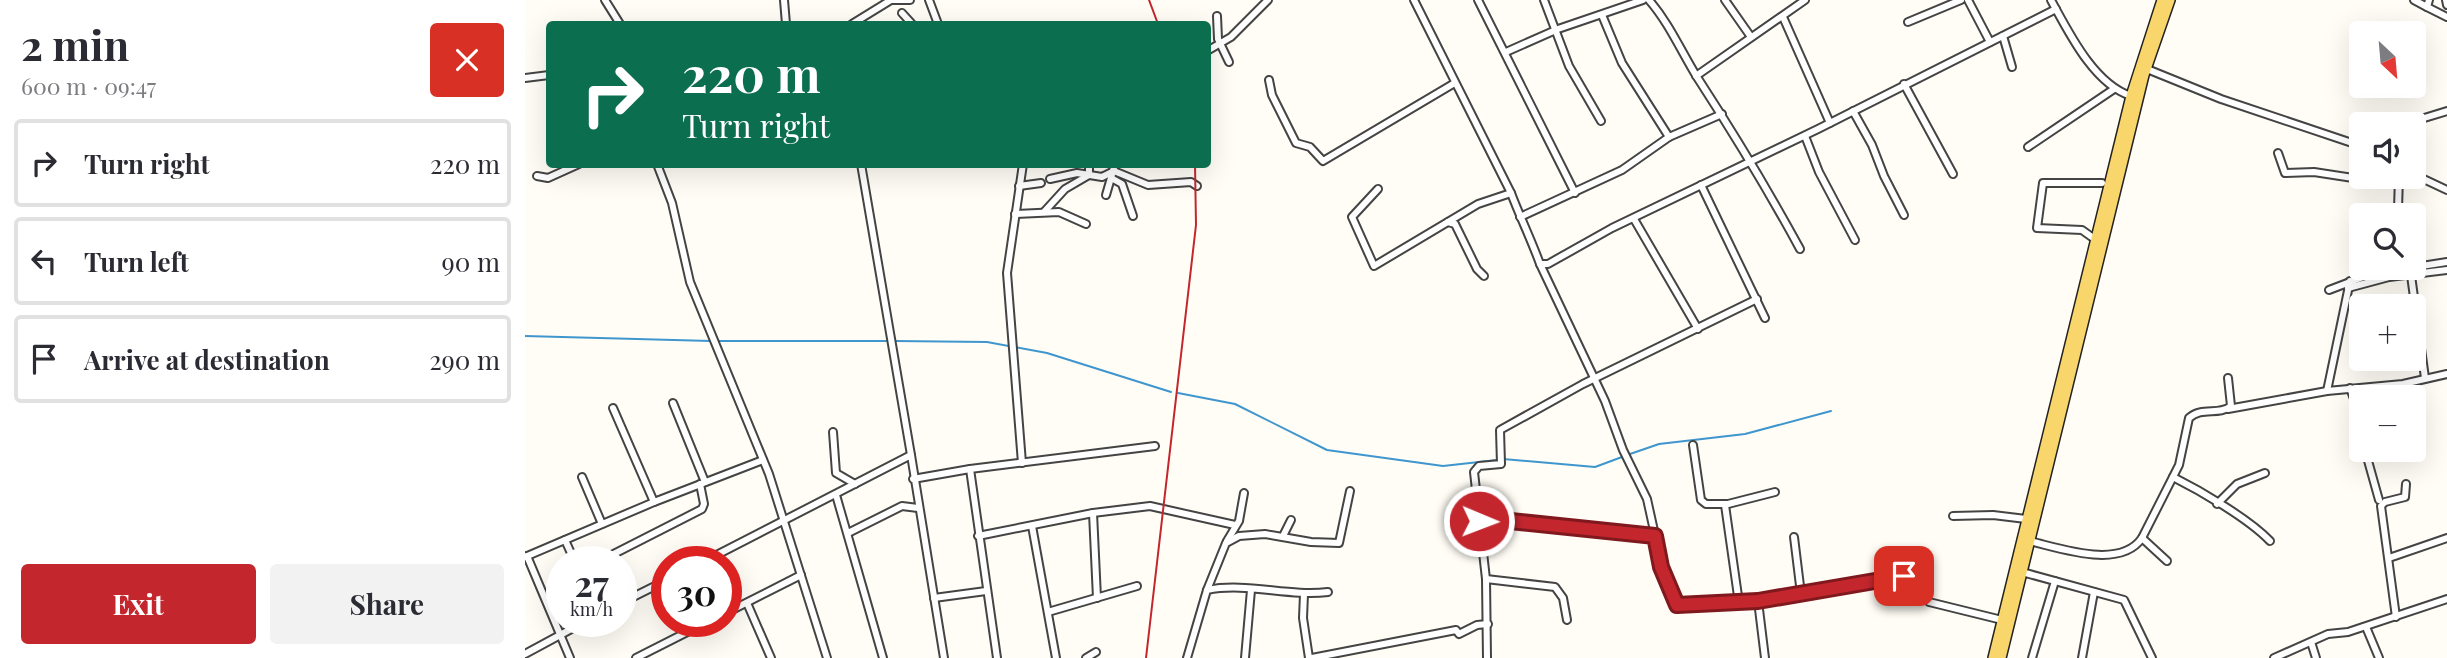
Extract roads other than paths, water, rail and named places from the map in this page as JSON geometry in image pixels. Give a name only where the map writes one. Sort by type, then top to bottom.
[{"type":"main road","points":[[1993,658],[2131,96],[2162,0]]},
{"type":"main road","points":[[2001,658],[2147,69],[2170,0]]},
{"type":"street","points":[[605,0],[618,21]]},
{"type":"street","points":[[784,0],[786,21]]},
{"type":"street","points":[[856,21],[879,3],[910,0]]},
{"type":"street","points":[[929,0],[935,21]]},
{"type":"street","points":[[1211,49],[1231,37],[1268,0]]},
{"type":"street","points":[[1414,0],[1453,84],[1511,192],[1520,217],[1528,227],[1539,264],[1647,499],[1661,567],[1677,605],[1758,601],[1904,576]]},
{"type":"street","points":[[1478,0],[1575,193]]},
{"type":"street","points":[[1544,0],[1558,29],[1569,66],[1601,121]]},
{"type":"street","points":[[1506,52],[1558,29],[1643,0]]},
{"type":"street","points":[[1649,0],[1662,15],[1696,76],[1752,162],[1800,249]]},
{"type":"street","points":[[1725,0],[1751,37]]},
{"type":"street","points":[[1696,76],[1805,0]]},
{"type":"street","points":[[1909,22],[1961,0]]},
{"type":"street","points":[[1968,0],[1990,42]]},
{"type":"street","points":[[2051,0],[2072,36],[2114,89],[2131,96]]},
{"type":"street","points":[[2414,0],[2428,4],[2447,17]]},
{"type":"street","points":[[1539,264],[1548,264],[2056,9]]},
{"type":"street","points":[[902,13],[909,21]]},
{"type":"street","points":[[1217,16],[1220,43],[1229,62]]},
{"type":"street","points":[[1602,16],[1622,63],[1669,137]]},
{"type":"street","points":[[1783,17],[1830,123]]},
{"type":"street","points":[[2003,36],[2012,67]]},
{"type":"street","points":[[2147,69],[2221,99],[2349,142]]},
{"type":"street","points":[[525,78],[546,75]]},
{"type":"street","points":[[1269,80],[1272,95],[1296,143],[1310,147],[1323,161],[1453,84]]},
{"type":"street","points":[[1904,84],[1953,174]]},
{"type":"street","points":[[2028,147],[2114,89]]},
{"type":"street","points":[[1853,111],[1904,215]]},
{"type":"street","points":[[2426,117],[2447,111]]},
{"type":"street","points":[[1520,217],[1575,193],[1641,159],[1669,137],[1722,114]]},
{"type":"street","points":[[1805,136],[1819,172],[1855,240]]},
{"type":"street","points":[[2278,153],[2285,173],[2314,172],[2349,177]]},
{"type":"street","points":[[537,176],[548,178],[570,168]]},
{"type":"street","points":[[659,168],[672,203],[689,282],[763,460],[827,658]]},
{"type":"street","points":[[862,168],[944,658]]},
{"type":"street","points":[[1022,168],[1007,273],[1022,464]]},
{"type":"street","points":[[1089,168],[1089,175]]},
{"type":"street","points":[[1050,178],[1070,174],[1102,177],[1114,168]]},
{"type":"street","points":[[1106,195],[1113,179],[1114,168]]},
{"type":"street","points":[[1114,168],[1148,185],[1191,182],[1197,186]]},
{"type":"street","points":[[1044,212],[1065,189],[1089,175]]},
{"type":"street","points":[[1113,179],[1122,184],[1130,198],[1133,216]]},
{"type":"street","points":[[2426,180],[2447,190]]},
{"type":"street","points":[[1019,186],[1041,183]]},
{"type":"street","points":[[2096,240],[2082,230],[2037,228],[2043,183],[2102,183]]},
{"type":"street","points":[[1701,185],[1765,318]]},
{"type":"street","points":[[1378,189],[1352,217],[1374,266],[1489,198],[1511,192]]},
{"type":"street","points":[[1015,214],[1044,212],[1069,215],[1086,224]]},
{"type":"street","points":[[1634,219],[1698,329]]},
{"type":"street","points":[[1448,222],[1455,224],[1477,269],[1484,276]]},
{"type":"street","points":[[2426,267],[2447,262]]},
{"type":"street","points":[[2426,270],[2447,270]]},
{"type":"street","points":[[2329,289],[2369,280]]},
{"type":"street","points":[[2411,280],[2425,378]]},
{"type":"street","points":[[2326,391],[2349,285]]},
{"type":"street","points":[[1487,658],[1486,579],[1476,467],[1501,464],[1499,434],[1502,428],[1594,379],[1758,299]]},
{"type":"street","points":[[2372,385],[2447,374]]},
{"type":"street","points":[[2227,410],[2231,404],[2228,378]]},
{"type":"street","points":[[2029,541],[2083,552],[2117,554],[2134,547],[2142,538],[2183,454],[2189,418],[2201,411],[2227,410],[2349,388]]},
{"type":"street","points":[[629,546],[702,509],[704,504],[703,483],[673,403]]},
{"type":"street","points":[[613,408],[654,502]]},
{"type":"street","points":[[833,432],[837,473],[855,484]]},
{"type":"street","points":[[1693,445],[1701,500],[1706,504],[1728,504],[1776,492]]},
{"type":"street","points":[[913,479],[970,469],[1155,446]]},
{"type":"street","points":[[735,546],[911,455]]},
{"type":"street","points":[[546,603],[526,557],[654,502],[763,460]]},
{"type":"street","points":[[2368,462],[2379,500]]},
{"type":"street","points":[[970,469],[997,658]]},
{"type":"street","points":[[2217,504],[2237,484],[2265,473]]},
{"type":"street","points":[[582,477],[601,524]]},
{"type":"street","points":[[2173,477],[2189,484],[2252,525],[2270,541]]},
{"type":"street","points":[[2396,617],[2381,504],[2405,497],[2406,484]]},
{"type":"street","points":[[1226,543],[1244,534],[1339,543],[1350,491]]},
{"type":"street","points":[[1187,658],[1207,590],[1235,525],[1244,492]]},
{"type":"street","points":[[836,495],[883,658]]},
{"type":"street","points":[[1728,504],[1726,512],[1739,603]]},
{"type":"street","points":[[848,533],[902,506],[918,508]]},
{"type":"street","points":[[978,536],[1093,513],[1150,506],[1235,525]]},
{"type":"street","points":[[1093,513],[1097,598]]},
{"type":"street","points":[[1953,516],[1993,515],[2026,519]]},
{"type":"street","points":[[1479,521],[1491,519],[1655,536]]},
{"type":"street","points":[[1283,536],[1291,520]]},
{"type":"street","points":[[1032,526],[1056,658]]},
{"type":"street","points":[[1794,537],[1801,594]]},
{"type":"street","points":[[2142,538],[2167,561]]},
{"type":"street","points":[[2389,558],[2447,538]]},
{"type":"street","points":[[565,540],[568,546]]},
{"type":"street","points":[[2022,572],[2128,603],[2153,658]]},
{"type":"street","points":[[742,605],[801,575]]},
{"type":"street","points":[[1486,579],[1555,587],[1563,598],[1567,620]]},
{"type":"street","points":[[2032,658],[2055,581]]},
{"type":"street","points":[[1048,612],[1137,586]]},
{"type":"street","points":[[1207,590],[1304,594],[1328,592]]},
{"type":"street","points":[[1245,658],[1251,590]]},
{"type":"street","points":[[934,598],[986,591]]},
{"type":"street","points":[[2082,658],[2094,592]]},
{"type":"street","points":[[1304,594],[1303,618],[1310,658],[1338,656],[1392,645],[1413,636],[1433,636],[1456,630],[1459,634],[1477,625],[1488,624]]},
{"type":"street","points":[[2274,658],[2328,634],[2366,626],[2447,599]]},
{"type":"street","points":[[1758,601],[1765,658]]},
{"type":"street","points":[[1929,602],[2002,620]]},
{"type":"street","points":[[747,603],[769,657]]},
{"type":"street","points":[[2366,626],[2379,658]]},
{"type":"street","points":[[525,654],[556,637]]},
{"type":"street","points":[[561,637],[570,658]]},
{"type":"street","points":[[636,658],[677,637]]},
{"type":"street","points":[[2311,642],[2316,658]]},
{"type":"street","points":[[1086,658],[1096,652]]},
{"type":"waterway","points":[[525,336],[711,341]]},
{"type":"waterway","points":[[717,341],[890,341]]},
{"type":"waterway","points":[[895,341],[987,342],[1047,353],[1171,392]]},
{"type":"waterway","points":[[1178,393],[1235,404],[1327,450],[1443,466],[1497,460]]},
{"type":"waterway","points":[[1630,454],[1659,444],[1745,434],[1831,411]]},
{"type":"waterway","points":[[1503,459],[1595,467],[1622,457]]},
{"type":"railway","points":[[1149,0],[1157,21]]},
{"type":"railway","points":[[1146,658],[1196,225],[1195,168]]}]
